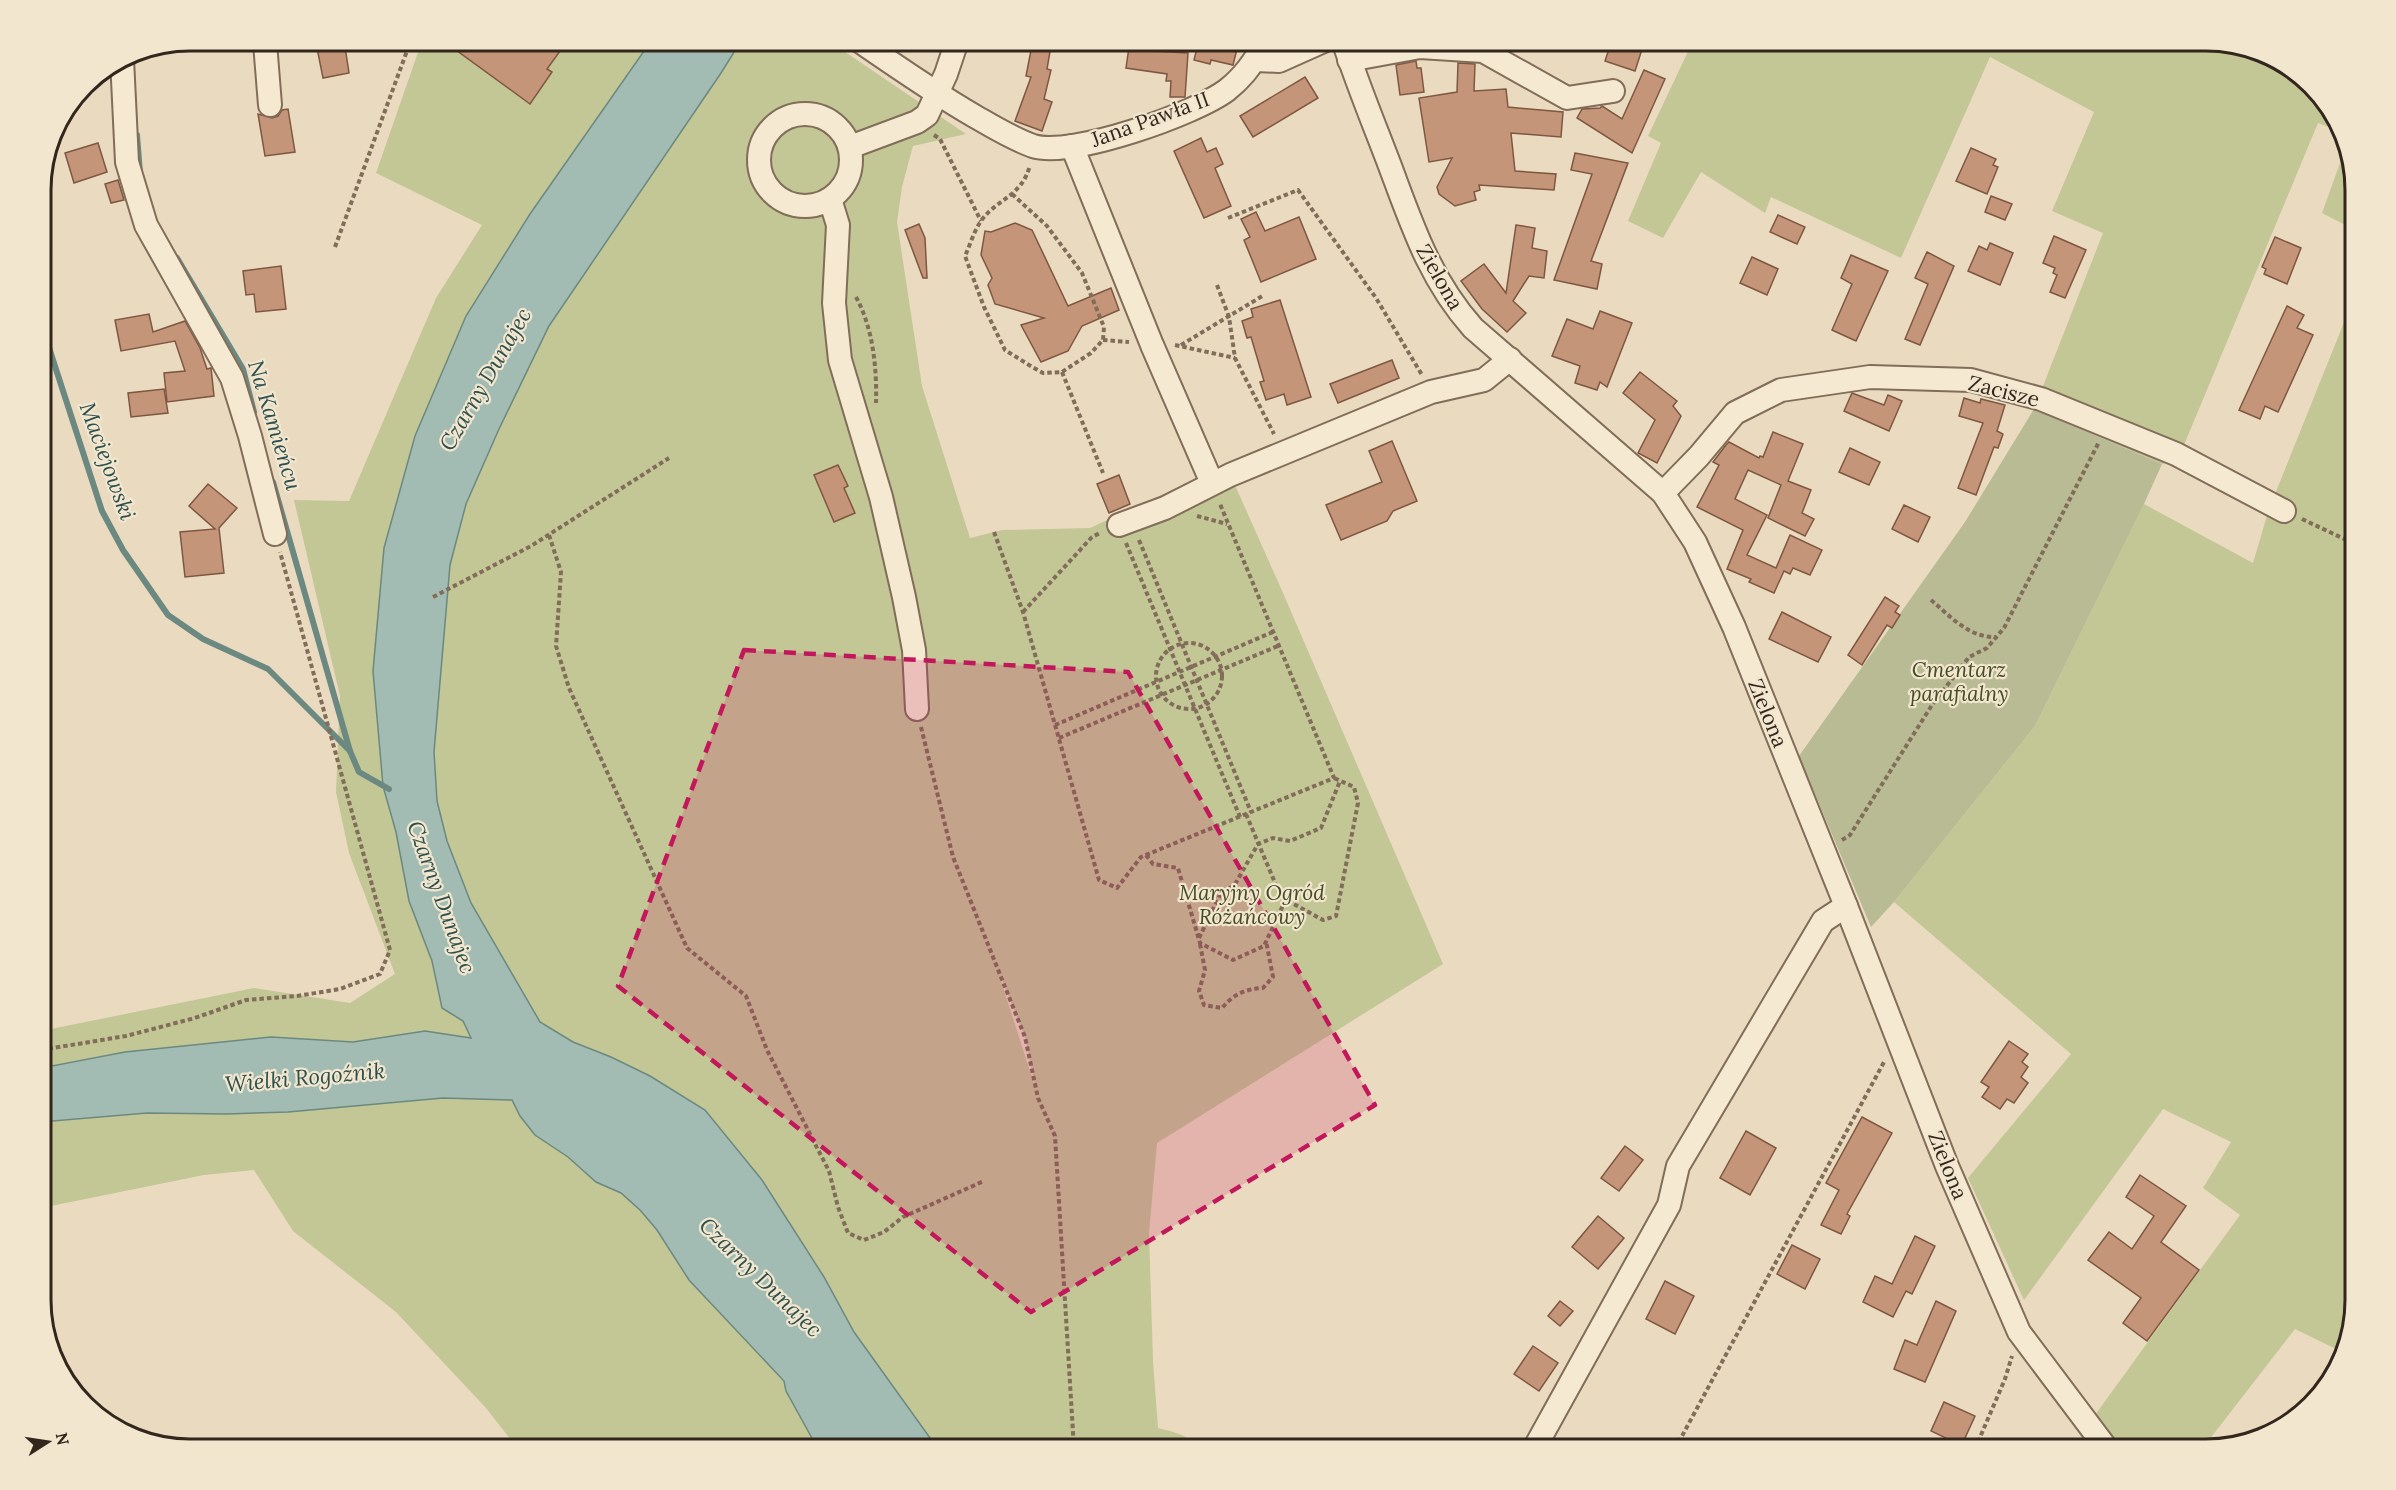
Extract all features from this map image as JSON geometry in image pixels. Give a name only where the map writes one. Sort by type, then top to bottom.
[{"type":"street","points":[[267,51],[270,105]]},
{"type":"street","name":"Jana Pawła II","points":[[874,51],[936,92],[1013,138],[1035,147],[1050,148],[1106,139],[1201,105],[1226,91],[1244,75],[1260,51]]},
{"type":"street","points":[[850,147],[917,122],[927,115],[954,51]]},
{"type":"street","points":[[1263,51],[1279,61],[1301,51]]},
{"type":"street","name":"Zielona","points":[[1346,51],[1417,237],[1435,277],[1453,306],[1473,328],[1663,493],[1695,542],[1717,589],[1846,906],[1947,1166],[2019,1332],[2099,1439]]},
{"type":"street","points":[[1483,51],[1567,98],[1613,91]]},
{"type":"street","points":[[123,69],[128,162],[146,225],[232,378],[250,436],[275,534]]},
{"type":"street","points":[[801,113],[817,114],[832,121],[843,133],[850,147],[852,162],[841,189],[830,199],[817,205],[802,206],[788,203],[775,196],[765,185],[758,155],[763,140],[772,126],[785,117],[801,113]]},
{"type":"street","points":[[1072,146],[1152,345],[1212,483]]},
{"type":"street","points":[[830,199],[837,225],[834,303],[840,360],[881,497],[904,597],[914,650],[917,709]]},
{"type":"street","points":[[1125,522],[1165,508],[1212,483],[1431,392],[1484,380],[1510,359]]},
{"type":"street","name":"Zacisze","points":[[1663,493],[1700,456],[1735,413],[1781,390],[1881,377],[1971,380],[2041,399],[2176,454],[2284,511]]},
{"type":"street","points":[[1539,1439],[1669,1205],[1678,1166],[1823,921],[1846,906]]},
{"type":"path","points":[[335,247],[407,51]]},
{"type":"path","points":[[917,122],[940,139],[981,220]]},
{"type":"path","points":[[1012,194],[1047,226],[1082,273],[1104,327],[1102,340],[1091,353],[1062,372],[1042,373],[1005,350],[984,307],[965,256],[981,220],[1012,194],[1027,177],[1035,147]]},
{"type":"path","points":[[1228,218],[1298,190],[1376,298],[1431,392]]},
{"type":"path","points":[[1217,285],[1229,317],[1235,358],[1284,452]]},
{"type":"path","points":[[1181,345],[1264,295]]},
{"type":"path","points":[[1062,372],[1103,473]]},
{"type":"path","points":[[1837,843],[1850,835],[1932,705],[1969,657],[1987,648],[2004,628],[2102,436]]},
{"type":"path","points":[[433,597],[531,546],[669,458]]},
{"type":"path","points":[[1212,483],[1334,778],[1354,787],[1358,803],[1336,916],[1323,920],[1281,897],[1246,814]]},
{"type":"path","points":[[2284,511],[2345,539]]},
{"type":"path","points":[[1023,612],[1092,537],[1125,522]]},
{"type":"path","points":[[1125,522],[1191,667],[1251,812]]},
{"type":"path","points":[[1125,522],[1169,649],[1240,817]]},
{"type":"path","points":[[994,532],[1023,612],[1099,880],[1117,888],[1141,857],[1334,778]]},
{"type":"path","points":[[51,1048],[126,1036],[195,1018],[246,1000],[297,996],[340,989],[380,974],[390,950],[388,941],[275,534]]},
{"type":"path","points":[[549,535],[561,572],[556,645],[568,688],[687,948],[746,996],[767,1050],[829,1171],[848,1233],[864,1240],[884,1232],[903,1217],[984,1181]]},
{"type":"path","points":[[1931,600],[1971,633],[1986,638],[1996,637]]},
{"type":"path","points":[[1055,725],[1273,632]]},
{"type":"path","points":[[1181,644],[1201,645],[1216,657],[1221,670],[1219,689],[1206,704],[1194,709],[1176,706],[1161,694],[1156,682],[1158,664],[1169,649],[1181,644]]},
{"type":"path","points":[[1059,738],[1278,646]]},
{"type":"path","points":[[917,709],[953,857],[1025,1037],[1038,1098],[1055,1136],[1073,1439]]},
{"type":"path","points":[[1199,941],[1222,891],[1234,886],[1258,844],[1273,838],[1290,841],[1321,828],[1340,781]]},
{"type":"path","points":[[1146,855],[1153,864],[1178,868],[1205,970],[1198,991],[1204,1005],[1222,1008],[1230,998],[1246,989],[1263,988],[1273,977],[1266,940]]},
{"type":"path","points":[[1199,941],[1233,960],[1263,946],[1286,899]]},
{"type":"path","points":[[1680,1439],[1898,1035]]},
{"type":"path","points":[[1979,1439],[2005,1379],[2019,1332]]},
{"type":"highlighted area","points":[[744,650],[1128,672],[1375,1105],[1031,1312],[618,986]]},
{"type":"green space","points":[[419,51],[644,51],[530,214],[466,316],[383,786],[396,832],[409,901],[432,961],[442,1008],[463,1021],[471,1038],[425,1031],[353,1042],[271,1037],[125,1052],[51,1066],[51,1029],[254,988],[350,1003],[395,974],[349,853],[336,792],[340,696],[294,500],[349,501],[436,298],[482,225],[376,173]]},
{"type":"green space","name":"Maryjny Ogród Różańcowy","points":[[734,51],[844,51],[966,134],[913,146],[902,187],[897,222],[922,386],[970,538],[1002,530],[1090,528],[1226,465],[1443,964],[1157,1143],[1149,1233],[1153,1361],[1158,1428],[1189,1439],[931,1439],[854,1332],[824,1277],[762,1180],[705,1110],[650,1076],[573,1042],[540,1022],[471,903],[447,841],[437,801],[434,752],[450,565],[466,504],[549,326]],"holes":[[[1001,977],[1025,1037],[1036,1090],[1000,978]]]},
{"type":"green space","points":[[1688,51],[2224,52],[2259,62],[2291,80],[2316,105],[2331,128],[2318,123],[2184,445],[2175,460],[2162,464],[2034,409],[2103,233],[2052,211],[2094,112],[1990,57],[1901,258],[1771,197],[1765,213],[1701,172],[1663,238],[1628,221],[1661,143],[1648,136]]},
{"type":"green space","points":[[2341,160],[2345,181],[2345,225],[2322,213]]},
{"type":"green space","points":[[2345,320],[2344,1318],[2335,1349],[2295,1329],[2210,1439],[2113,1439],[2095,1415],[2240,1215],[2203,1188],[2231,1142],[2163,1109],[2024,1300],[1968,1178],[2071,1054],[1894,902],[2035,726],[2144,504],[2253,563],[2269,509]]},
{"type":"green space","name":"Cmentarz parafialny","points":[[2034,409],[2162,464],[2035,726],[1894,902],[1871,927],[1799,756],[1965,522]]},
{"type":"green space","points":[[443,1098],[512,1100],[520,1116],[596,1182],[621,1193],[640,1210],[784,1381],[786,1391],[812,1439],[510,1439],[486,1408],[396,1312],[293,1231],[254,1170],[204,1175],[51,1206],[51,1121],[147,1113],[288,1112]]},
{"type":"water","points":[[644,51],[735,51],[549,326],[466,504],[450,565],[434,752],[437,801],[447,841],[471,903],[540,1022],[573,1042],[650,1076],[705,1110],[762,1180],[824,1277],[854,1332],[931,1439],[812,1439],[786,1391],[784,1381],[689,1280],[657,1230],[640,1210],[621,1193],[596,1182],[568,1157],[535,1135],[520,1116],[512,1100],[443,1098],[288,1112],[147,1113],[51,1121],[51,1066],[125,1052],[271,1037],[353,1042],[425,1031],[471,1038],[463,1021],[442,1008],[432,961],[409,901],[396,832],[383,786],[373,671],[384,548],[415,436],[466,316],[530,214]]},
{"type":"building","points":[[318,51],[346,51],[349,73],[323,78]]},
{"type":"building","points":[[457,51],[560,51],[547,69],[552,72],[530,104]]},
{"type":"building","points":[[1031,51],[1050,51],[1047,69],[1051,70],[1044,99],[1052,102],[1042,131],[1015,121],[1031,77],[1026,76]]},
{"type":"building","points":[[1128,51],[1188,53],[1185,97],[1170,97],[1171,81],[1166,81],[1167,74],[1126,68]]},
{"type":"building","points":[[1196,51],[1236,51],[1233,65],[1211,60],[1210,64],[1194,60]]},
{"type":"building","points":[[1608,51],[1641,51],[1635,71],[1605,61]]},
{"type":"building","points":[[1416,61],[1417,68],[1421,68],[1424,92],[1400,95],[1396,65]]},
{"type":"building","points":[[1458,63],[1475,64],[1474,91],[1506,89],[1508,107],[1563,112],[1561,137],[1511,133],[1515,171],[1556,174],[1554,190],[1479,185],[1480,190],[1474,192],[1476,200],[1455,206],[1439,194],[1437,187],[1452,158],[1429,162],[1419,98],[1457,92]]},
{"type":"building","points":[[1644,70],[1665,79],[1632,153],[1577,118],[1582,109],[1602,106],[1622,119]]},
{"type":"building","points":[[1305,77],[1318,98],[1253,137],[1240,116]]},
{"type":"building","points":[[288,109],[295,152],[265,156],[258,114],[272,118],[278,116],[282,110]]},
{"type":"building","points":[[1201,138],[1207,152],[1216,148],[1223,164],[1215,168],[1231,206],[1204,218],[1174,151]]},
{"type":"building","points":[[98,143],[107,172],[74,183],[65,153]]},
{"type":"building","points":[[1971,148],[1996,159],[1993,165],[1998,167],[1987,194],[1956,181]]},
{"type":"building","points":[[1575,153],[1628,163],[1591,261],[1602,264],[1597,289],[1554,280],[1592,174],[1571,170]]},
{"type":"building","points":[[118,180],[124,200],[111,203],[105,184]]},
{"type":"building","points":[[1991,196],[2012,204],[2005,220],[1985,212]]},
{"type":"building","points":[[1256,212],[1265,231],[1299,217],[1316,259],[1261,282],[1244,240],[1250,237],[1241,219]]},
{"type":"building","points":[[1778,215],[1805,227],[1797,244],[1770,232]]},
{"type":"building","points":[[1015,223],[1032,230],[1068,306],[1111,288],[1119,310],[1082,326],[1068,351],[1041,362],[1021,325],[1044,318],[995,304],[988,285],[992,278],[981,255],[985,231],[991,232]]},
{"type":"building","points":[[919,224],[925,238],[927,278],[923,278],[905,230]]},
{"type":"building","points":[[1516,225],[1535,228],[1532,248],[1547,251],[1544,278],[1529,276],[1513,301],[1526,313],[1507,332],[1482,309],[1461,281],[1484,264],[1506,293]]},
{"type":"building","points":[[2054,236],[2086,250],[2065,298],[2050,292],[2057,275],[2053,273],[2055,268],[2043,263]]},
{"type":"building","points":[[2275,237],[2301,248],[2287,284],[2264,274],[2266,269],[2262,267]]},
{"type":"building","points":[[1990,243],[2013,253],[2000,285],[1968,271],[1979,246],[1987,250]]},
{"type":"building","points":[[1927,252],[1954,266],[1920,345],[1905,339],[1928,284],[1915,278]]},
{"type":"building","points":[[1851,255],[1888,271],[1856,341],[1832,330],[1852,284],[1841,278]]},
{"type":"building","points":[[1752,257],[1778,269],[1767,295],[1740,283]]},
{"type":"building","points":[[281,266],[286,309],[256,312],[254,294],[246,295],[243,271]]},
{"type":"building","points":[[1280,300],[1311,397],[1287,405],[1284,394],[1266,400],[1260,382],[1264,381],[1251,337],[1247,338],[1242,321],[1253,317],[1251,309]]},
{"type":"building","points":[[2287,306],[2304,315],[2297,328],[2313,335],[2278,412],[2265,406],[2260,419],[2239,410]]},
{"type":"building","points":[[1600,311],[1632,323],[1607,387],[1600,382],[1597,390],[1575,383],[1580,366],[1552,356],[1567,319],[1593,329]]},
{"type":"building","points":[[149,314],[153,332],[185,321],[200,348],[207,369],[211,368],[214,396],[167,402],[164,373],[185,371],[175,341],[121,351],[115,320]]},
{"type":"building","points":[[1392,360],[1399,378],[1338,403],[1330,384]]},
{"type":"building","points":[[1640,372],[1677,401],[1673,406],[1681,416],[1657,463],[1638,453],[1655,420],[1623,393]]},
{"type":"building","points":[[164,389],[168,413],[131,417],[128,393]]},
{"type":"building","points":[[1852,393],[1884,405],[1888,395],[1902,401],[1889,431],[1844,411]]},
{"type":"building","points":[[1964,398],[1980,403],[1981,399],[2005,405],[1997,431],[2003,434],[1998,448],[1994,447],[1976,495],[1958,488],[1983,423],[1959,416]]},
{"type":"building","points":[[1773,432],[1803,444],[1788,481],[1811,490],[1802,513],[1814,519],[1805,536],[1768,518],[1781,485],[1748,470],[1735,499],[1767,515],[1747,555],[1776,568],[1790,535],[1822,550],[1810,575],[1793,568],[1790,574],[1784,571],[1774,593],[1749,582],[1751,579],[1727,569],[1743,530],[1697,507],[1719,465],[1713,462],[1729,442],[1759,458],[1763,457]]},
{"type":"building","points":[[1392,441],[1417,501],[1393,511],[1387,521],[1341,540],[1326,505],[1382,482],[1369,451]]},
{"type":"building","points":[[1850,448],[1880,462],[1869,485],[1839,472]]},
{"type":"building","points":[[838,465],[848,486],[844,488],[855,513],[834,522],[814,475]]},
{"type":"building","points":[[1119,475],[1130,504],[1109,513],[1097,484]]},
{"type":"building","points":[[208,484],[237,508],[219,528],[224,573],[185,577],[180,532],[215,529],[189,506]]},
{"type":"building","points":[[1904,505],[1930,517],[1918,542],[1892,529]]},
{"type":"building","points":[[1885,597],[1899,606],[1895,612],[1900,615],[1892,628],[1887,625],[1862,665],[1848,655]]},
{"type":"building","points":[[1782,612],[1831,637],[1818,662],[1769,639]]},
{"type":"building","points":[[2009,1041],[2028,1054],[2022,1062],[2028,1067],[2021,1077],[2028,1083],[2014,1103],[2007,1099],[2000,1109],[1982,1097],[1989,1087],[1981,1082]]},
{"type":"building","points":[[1862,1117],[1892,1133],[1847,1214],[1850,1216],[1841,1234],[1821,1225],[1839,1190],[1826,1183]]},
{"type":"building","points":[[1746,1131],[1776,1148],[1750,1195],[1720,1178]]},
{"type":"building","points":[[1625,1146],[1643,1160],[1619,1191],[1601,1178]]},
{"type":"building","points":[[2140,1175],[2186,1206],[2161,1242],[2199,1270],[2147,1341],[2123,1323],[2141,1298],[2088,1260],[2109,1232],[2132,1249],[2154,1216],[2126,1197]]},
{"type":"building","points":[[1598,1216],[1624,1238],[1598,1269],[1572,1247]]},
{"type":"building","points":[[1915,1236],[1935,1246],[1912,1294],[1906,1291],[1893,1317],[1863,1302],[1875,1276],[1892,1284]]},
{"type":"building","points":[[1792,1245],[1820,1259],[1805,1289],[1777,1274]]},
{"type":"building","points":[[1665,1281],[1694,1296],[1675,1334],[1646,1319]]},
{"type":"building","points":[[1560,1301],[1573,1311],[1560,1326],[1548,1316]]},
{"type":"building","points":[[1936,1301],[1956,1311],[1925,1382],[1894,1369],[1905,1340],[1917,1345]]},
{"type":"building","points":[[1533,1346],[1558,1363],[1539,1391],[1514,1374]]},
{"type":"building","points":[[1944,1402],[1975,1416],[1965,1439],[1946,1439],[1931,1431]]},
{"type":"waterway","name":"Na Kamieńcu","points":[[137,135],[140,173]]},
{"type":"waterway","name":"Na Kamieńcu","points":[[177,258],[243,369],[254,412]]},
{"type":"waterway","name":"Maciejowski","points":[[51,354],[102,511],[123,550],[168,615],[203,639],[268,669],[350,751],[359,772],[389,789]]},
{"type":"waterway","name":"Na Kamieńcu","points":[[273,482],[350,751]]},
{"type":"water label","name":"Czarny Dunajec","points":[[485,379]]},
{"type":"water label","name":"Czarny Dunajec","points":[[442,897]]},
{"type":"water label","name":"Wielki Rogoźnik","points":[[305,1077]]},
{"type":"water label","name":"Czarny Dunajec","points":[[761,1277]]}]
